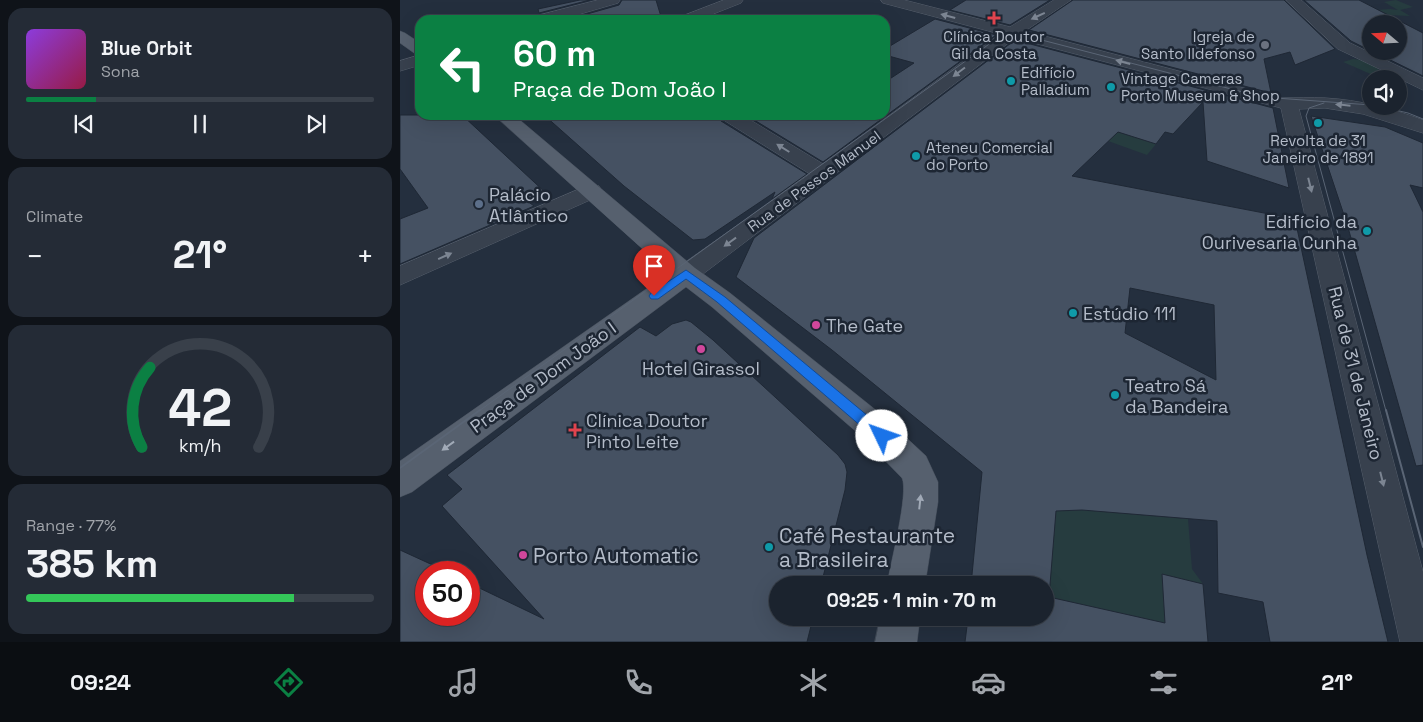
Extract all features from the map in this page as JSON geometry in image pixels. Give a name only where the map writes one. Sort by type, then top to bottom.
[{"type":"main road","points":[[400,36],[415,46]]},
{"type":"main road","points":[[509,120],[686,274],[721,300],[871,425],[914,467],[921,482],[920,502],[908,576]]},
{"type":"main road","name":"Praça de Dom João I","points":[[400,481],[686,274]]},
{"type":"main road","points":[[896,642],[899,626]]},
{"type":"street","points":[[566,15],[609,0]]},
{"type":"street","points":[[698,15],[736,0]]},
{"type":"street","points":[[888,0],[1289,104],[1317,102],[1362,107],[1423,127]]},
{"type":"street","name":"Rua de Passos Manuel","points":[[686,274],[824,174],[1012,33],[1064,0]]},
{"type":"street","points":[[1293,0],[1344,46],[1423,85]]},
{"type":"street","points":[[400,66],[415,62]]},
{"type":"street","name":"Rua de 31 de Janeiro","points":[[1289,104],[1421,642]]},
{"type":"street","points":[[738,120],[824,174]]},
{"type":"street","points":[[400,276],[591,191]]},
{"type":"green space","points":[[1396,0],[1413,7],[1400,10],[1410,16],[1388,15],[1377,10],[1398,10],[1384,2]]},
{"type":"green space","points":[[1353,59],[1364,61],[1380,70],[1362,70],[1343,62]]},
{"type":"green space","points":[[1118,132],[1156,144],[1147,155],[1108,141]]},
{"type":"green space","points":[[1082,510],[1188,519],[1192,569],[1203,584],[1162,574],[1165,623],[1054,598],[1054,576],[1051,576],[1056,511]]},
{"type":"building","points":[[580,0],[590,0],[539,13],[538,9]]},
{"type":"building","points":[[622,0],[656,0],[660,15],[584,15],[619,5]]},
{"type":"building","points":[[966,0],[1050,0],[1010,25],[950,10]]},
{"type":"building","points":[[1073,0],[1284,0],[1335,49],[1295,65],[1290,52],[1264,59],[1271,93],[1029,30]]},
{"type":"building","points":[[1304,0],[1359,0],[1388,15],[1362,15],[1362,46],[1351,41]]},
{"type":"building","points":[[935,19],[996,35],[890,113],[890,79],[914,63],[890,56],[890,46]]},
{"type":"building","points":[[1408,25],[1423,33],[1423,76],[1390,60],[1408,60]]},
{"type":"building","points":[[1015,40],[1273,108],[1289,188],[1207,161],[1203,102],[1173,134],[1165,132],[1156,144],[1118,132],[1072,176],[1295,219],[1367,555],[1388,642],[1270,642],[1263,602],[1218,593],[1217,521],[1082,510],[1056,511],[1051,576],[972,576],[982,472],[832,350],[736,277],[754,238]],"holes":[[[1130,288],[1214,305],[1216,380],[1125,333]]]},
{"type":"building","name":"Palácio Atlântico","points":[[400,115],[415,115],[415,120],[467,120],[548,195],[530,203],[534,206],[400,264],[400,219],[428,208],[400,169]]},
{"type":"building","points":[[1311,116],[1385,127],[1423,143],[1423,188],[1410,185],[1423,212],[1423,465],[1416,466],[1347,224]]},
{"type":"building","points":[[550,120],[720,120],[807,174],[772,199],[775,192],[705,239],[693,240],[624,186]]},
{"type":"building","points":[[754,120],[880,120],[823,162]]},
{"type":"building","points":[[686,320],[691,322],[838,455],[845,464],[847,472],[845,490],[823,576],[769,576],[769,626],[811,626],[807,642],[400,642],[400,550],[424,561],[415,561],[415,626],[480,626],[480,588],[544,619],[442,506],[462,489],[447,475],[640,327],[656,336],[672,324]]},
{"type":"building","points":[[1162,574],[1203,584],[1208,642],[965,642],[967,626],[1054,626],[1054,598],[1165,623]]},
{"type":"tram line","points":[[890,115],[992,42],[1004,38],[1034,38],[1262,97],[1362,104]]},
{"type":"tram line","points":[[1324,103],[1309,108],[1306,116],[1386,411]]},
{"type":"tram line","points":[[1407,113],[1423,119]]},
{"type":"tram line","points":[[479,411],[884,120]]},
{"type":"tram line","points":[[400,468],[480,410]]},
{"type":"tram line","points":[[1386,410],[1423,547]]},
{"type":"place","name":"Clínica Doutor Gil da Costa","points":[[994,18]]},
{"type":"place","name":"Igreja de Santo Ildefonso","points":[[1265,45]]},
{"type":"place","name":"Edifício Palladium","points":[[1011,81]]},
{"type":"place","name":"Vintage Cameras Porto Museum & Shop","points":[[1111,87]]},
{"type":"place","name":"Revolta de 31 Janeiro de 1891","points":[[1318,123]]},
{"type":"place","name":"Ateneu Comercial do Porto","points":[[916,156]]},
{"type":"place","name":"Palácio Atlântico","points":[[479,204]]},
{"type":"place","name":"Edifício da Ourivesaria Cunha","points":[[1367,231]]},
{"type":"place","name":"Estúdio 111","points":[[1073,313]]},
{"type":"place","name":"The Gate","points":[[816,325]]},
{"type":"place","name":"Hotel Girassol","points":[[701,349]]},
{"type":"place","name":"Teatro Sá da Bandeira","points":[[1115,395]]},
{"type":"place","name":"Clínica Doutor Pinto Leite","points":[[575,430]]},
{"type":"place","name":"Café Restaurante a Brasileira","points":[[769,547]]},
{"type":"place","name":"Porto Automatic","points":[[523,555]]},
{"type":"route","points":[[654,296],[686,274],[721,300],[882,436]]}]
